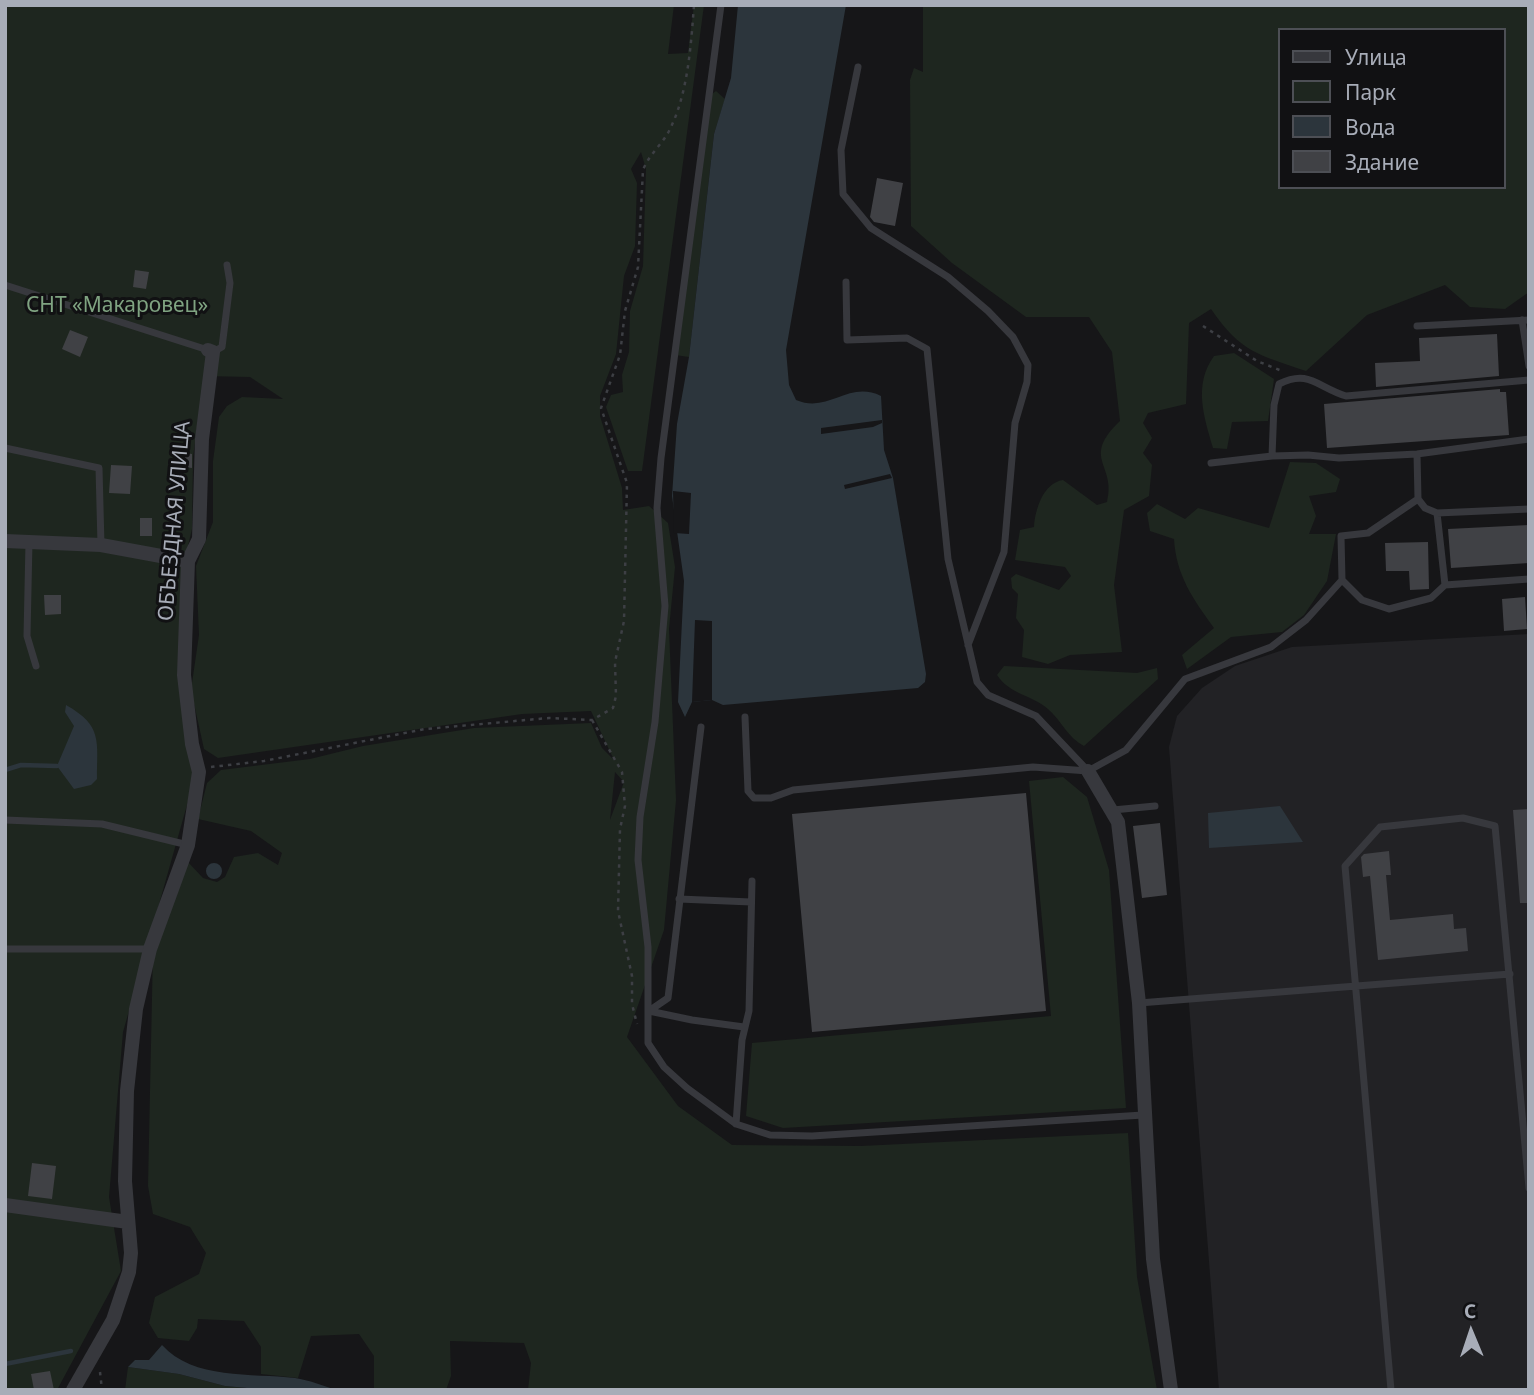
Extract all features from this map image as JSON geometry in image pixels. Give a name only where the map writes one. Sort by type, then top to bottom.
[{"type":"street","name":"ОБЪЕЗДНАЯ УЛИЦА","points":[[74,1390],[113,1320],[124,1293],[131,1252],[125,1181],[127,1091],[136,1009],[150,948],[172,896],[188,845],[199,772],[192,744],[184,675],[188,561],[199,538],[202,439],[210,351]]},
{"type":"street","points":[[5,541],[101,545],[188,561]]},
{"type":"street","points":[[1088,771],[1118,822],[1139,1003],[1143,1115],[1153,1259],[1171,1390]]},
{"type":"street","points":[[5,1205],[128,1222]]},
{"type":"lane","points":[[721,5],[658,496],[665,606],[655,722],[640,817],[638,860],[648,947],[648,1043],[664,1067],[687,1088],[736,1124],[770,1135],[812,1136],[1143,1115]]},
{"type":"lane","points":[[858,67],[841,150],[843,194],[871,228],[948,277],[988,311],[1013,337],[1028,365],[1027,383],[1015,423],[1004,552],[968,645]]},
{"type":"lane","points":[[5,285],[210,351],[222,347],[230,284],[227,265]]},
{"type":"lane","points":[[846,282],[847,340],[907,338],[927,349],[948,559],[977,682],[988,695],[1036,716],[1088,771]]},
{"type":"lane","points":[[1417,326],[1525,320],[1529,366]]},
{"type":"lane","points":[[1272,456],[1274,405],[1279,384],[1294,377],[1310,378],[1325,390],[1346,396],[1529,380]]},
{"type":"lane","points":[[1211,463],[1308,454],[1339,458],[1417,454],[1529,439]]},
{"type":"lane","points":[[5,448],[99,468],[101,545]]},
{"type":"lane","points":[[1417,454],[1418,499],[1425,508],[1437,513],[1529,509]]},
{"type":"lane","points":[[745,717],[748,791],[754,798],[771,797],[793,790],[1032,768],[1088,771],[1126,750],[1185,679],[1271,647],[1306,620],[1342,580],[1341,536],[1368,533],[1418,499]]},
{"type":"lane","points":[[1437,513],[1445,585]]},
{"type":"lane","points":[[29,541],[27,636],[36,666]]},
{"type":"lane","points":[[1342,580],[1362,600],[1389,610],[1431,598],[1445,585],[1529,579]]},
{"type":"lane","points":[[649,1010],[668,998],[701,727]]},
{"type":"lane","points":[[1113,810],[1155,806]]},
{"type":"lane","points":[[1391,1390],[1345,866],[1380,827],[1463,818],[1495,826],[1529,1188]]},
{"type":"lane","points":[[5,820],[102,824],[188,845]]},
{"type":"lane","points":[[736,1124],[744,1027],[749,1011],[752,881]]},
{"type":"lane","points":[[679,899],[751,902]]},
{"type":"lane","points":[[5,948],[150,948]]},
{"type":"lane","points":[[1139,1003],[1510,974]]},
{"type":"lane","points":[[649,1010],[692,1020],[744,1027]]},
{"type":"path","points":[[199,772],[213,766],[264,761],[425,729],[549,718],[592,720],[613,708],[616,696],[615,662],[624,621],[627,483],[603,414],[603,397],[620,355],[625,311],[638,267],[643,170],[647,160],[669,133],[677,113],[694,5]]},
{"type":"path","points":[[1203,326],[1256,361],[1294,377]]},
{"type":"path","points":[[592,720],[622,772],[625,806],[620,829],[618,911],[633,981],[634,1016],[648,1043]]},
{"type":"shaded area","points":[[1529,634],[1529,1390],[1219,1390],[1169,747],[1177,716],[1202,688],[1235,666],[1292,647]]},
{"type":"green space","name":"СНТ «Макаровец»","points":[[5,5],[674,5],[668,54],[688,53],[694,5],[704,5],[642,471],[628,471],[606,407],[611,395],[623,392],[622,375],[629,352],[630,311],[643,266],[646,169],[641,152],[631,169],[637,183],[635,246],[624,276],[616,354],[600,396],[600,416],[622,488],[623,510],[649,506],[668,523],[675,567],[669,629],[676,800],[664,930],[627,1037],[678,1106],[732,1145],[861,1146],[1128,1133],[1137,1277],[1157,1390],[528,1390],[531,1363],[524,1343],[450,1341],[451,1376],[446,1390],[374,1390],[374,1356],[359,1334],[311,1336],[298,1378],[261,1374],[261,1347],[244,1321],[198,1319],[197,1328],[189,1341],[158,1338],[149,1323],[155,1297],[199,1274],[206,1253],[190,1227],[153,1214],[148,1186],[153,950],[187,861],[203,878],[217,882],[225,877],[234,857],[258,853],[278,865],[282,853],[251,831],[198,819],[207,783],[221,770],[310,759],[363,746],[474,728],[591,723],[602,748],[614,760],[591,711],[522,714],[218,758],[204,749],[191,690],[199,635],[196,566],[213,522],[213,461],[219,417],[227,406],[242,397],[283,399],[250,377],[204,376],[193,457],[192,529],[181,575],[196,773],[123,1032],[109,1197],[121,1271],[57,1390],[5,1390]],"holes":[[[615,772],[624,782],[610,820]]]},
{"type":"green space","points":[[923,5],[1529,5],[1529,292],[1505,309],[1470,307],[1445,285],[1367,315],[1306,371],[1263,356],[1241,343],[1231,335],[1211,309],[1189,323],[1186,404],[1148,413],[1143,423],[1152,438],[1143,453],[1152,465],[1149,496],[1124,510],[1114,585],[1122,652],[1070,655],[1048,664],[1022,657],[1024,630],[1016,618],[1018,594],[1012,588],[1011,578],[1016,574],[1059,590],[1071,576],[1065,567],[1015,560],[1020,530],[1034,527],[1041,498],[1056,482],[1063,480],[1097,505],[1107,502],[1109,489],[1102,462],[1102,444],[1120,421],[1112,352],[1089,317],[1026,317],[952,263],[911,226],[910,80],[914,68],[923,72]]},
{"type":"green space","points":[[716,91],[725,99],[714,134],[689,357],[675,355],[709,96]]},
{"type":"green space","points":[[1234,353],[1274,379],[1268,421],[1232,422],[1227,449],[1213,448],[1202,401],[1204,378],[1214,356]]},
{"type":"green space","points":[[1290,462],[1316,463],[1340,479],[1336,492],[1309,496],[1316,516],[1309,534],[1336,534],[1327,581],[1304,615],[1282,632],[1231,637],[1187,669],[1182,655],[1214,628],[1182,575],[1174,539],[1150,531],[1147,513],[1157,504],[1185,519],[1198,508],[1269,528]]},
{"type":"green space","points":[[1004,666],[1137,673],[1157,668],[1158,679],[1084,746],[1073,738],[1048,709],[1002,681],[997,675]]},
{"type":"green space","points":[[1063,777],[1087,797],[1109,870],[1126,1108],[783,1128],[746,1116],[752,1043],[1051,1016],[1029,781]]},
{"type":"green space","points":[[128,1367],[179,1374],[225,1386],[269,1390],[125,1390]]},
{"type":"water","points":[[738,5],[846,5],[786,350],[789,385],[796,400],[808,403],[829,401],[858,392],[881,396],[884,450],[893,478],[926,674],[925,682],[918,688],[723,705],[712,700],[692,702],[685,717],[678,702],[684,581],[672,496],[677,424],[689,357],[714,134],[731,78]]},
{"type":"water","points":[[66,705],[86,720],[92,728],[97,744],[97,779],[91,785],[74,789],[57,766],[74,726],[65,712]]},
{"type":"water","points":[[1280,806],[1303,842],[1209,848],[1208,813]]},
{"type":"water","points":[[211,863],[217,863],[222,871],[220,877],[211,879],[206,874],[206,868]]},
{"type":"water","points":[[162,1345],[175,1356],[206,1370],[295,1378],[337,1390],[269,1390],[225,1386],[179,1374],[128,1367],[135,1360],[149,1360]]},
{"type":"pier","points":[[882,420],[882,423],[873,427],[821,434],[821,428]]},
{"type":"pier","points":[[890,474],[892,478],[845,489],[844,485]]},
{"type":"pier","points":[[673,491],[691,493],[689,534],[674,533]]},
{"type":"pier","points":[[695,620],[712,621],[712,700],[692,702]]},
{"type":"building","points":[[877,178],[903,183],[895,226],[874,222],[870,217]]},
{"type":"building","points":[[135,270],[149,272],[146,289],[133,287]]},
{"type":"building","points":[[70,330],[88,337],[80,357],[62,349]]},
{"type":"building","points":[[1497,334],[1499,376],[1376,387],[1375,363],[1420,361],[1419,338]]},
{"type":"building","points":[[1500,389],[1500,392],[1506,392],[1509,435],[1327,448],[1324,404]]},
{"type":"building","points":[[179,452],[192,454],[192,468],[177,466]]},
{"type":"building","points":[[111,465],[132,466],[130,494],[109,493]]},
{"type":"building","points":[[140,518],[152,518],[152,536],[140,536]]},
{"type":"building","points":[[1529,525],[1529,563],[1451,568],[1448,529]]},
{"type":"building","points":[[1428,542],[1429,589],[1410,590],[1409,571],[1386,571],[1385,543]]},
{"type":"building","points":[[44,595],[61,595],[61,614],[45,615]]},
{"type":"building","points":[[1525,597],[1527,629],[1504,631],[1502,599]]},
{"type":"building","points":[[1026,793],[1046,1011],[812,1032],[792,814]]},
{"type":"building","points":[[1529,809],[1529,903],[1520,903],[1513,810]]},
{"type":"building","points":[[1160,823],[1167,895],[1142,898],[1133,826]]},
{"type":"building","points":[[1389,851],[1391,875],[1386,875],[1390,920],[1453,914],[1454,929],[1466,928],[1468,951],[1378,960],[1370,876],[1363,877],[1361,857],[1364,854]]},
{"type":"building","points":[[32,1163],[56,1166],[52,1199],[28,1196]]},
{"type":"building","points":[[50,1371],[54,1390],[34,1390],[31,1374]]},
{"type":"waterway","points":[[5,770],[21,765],[57,766]]},
{"type":"waterway","points":[[5,1364],[71,1351]]}]
